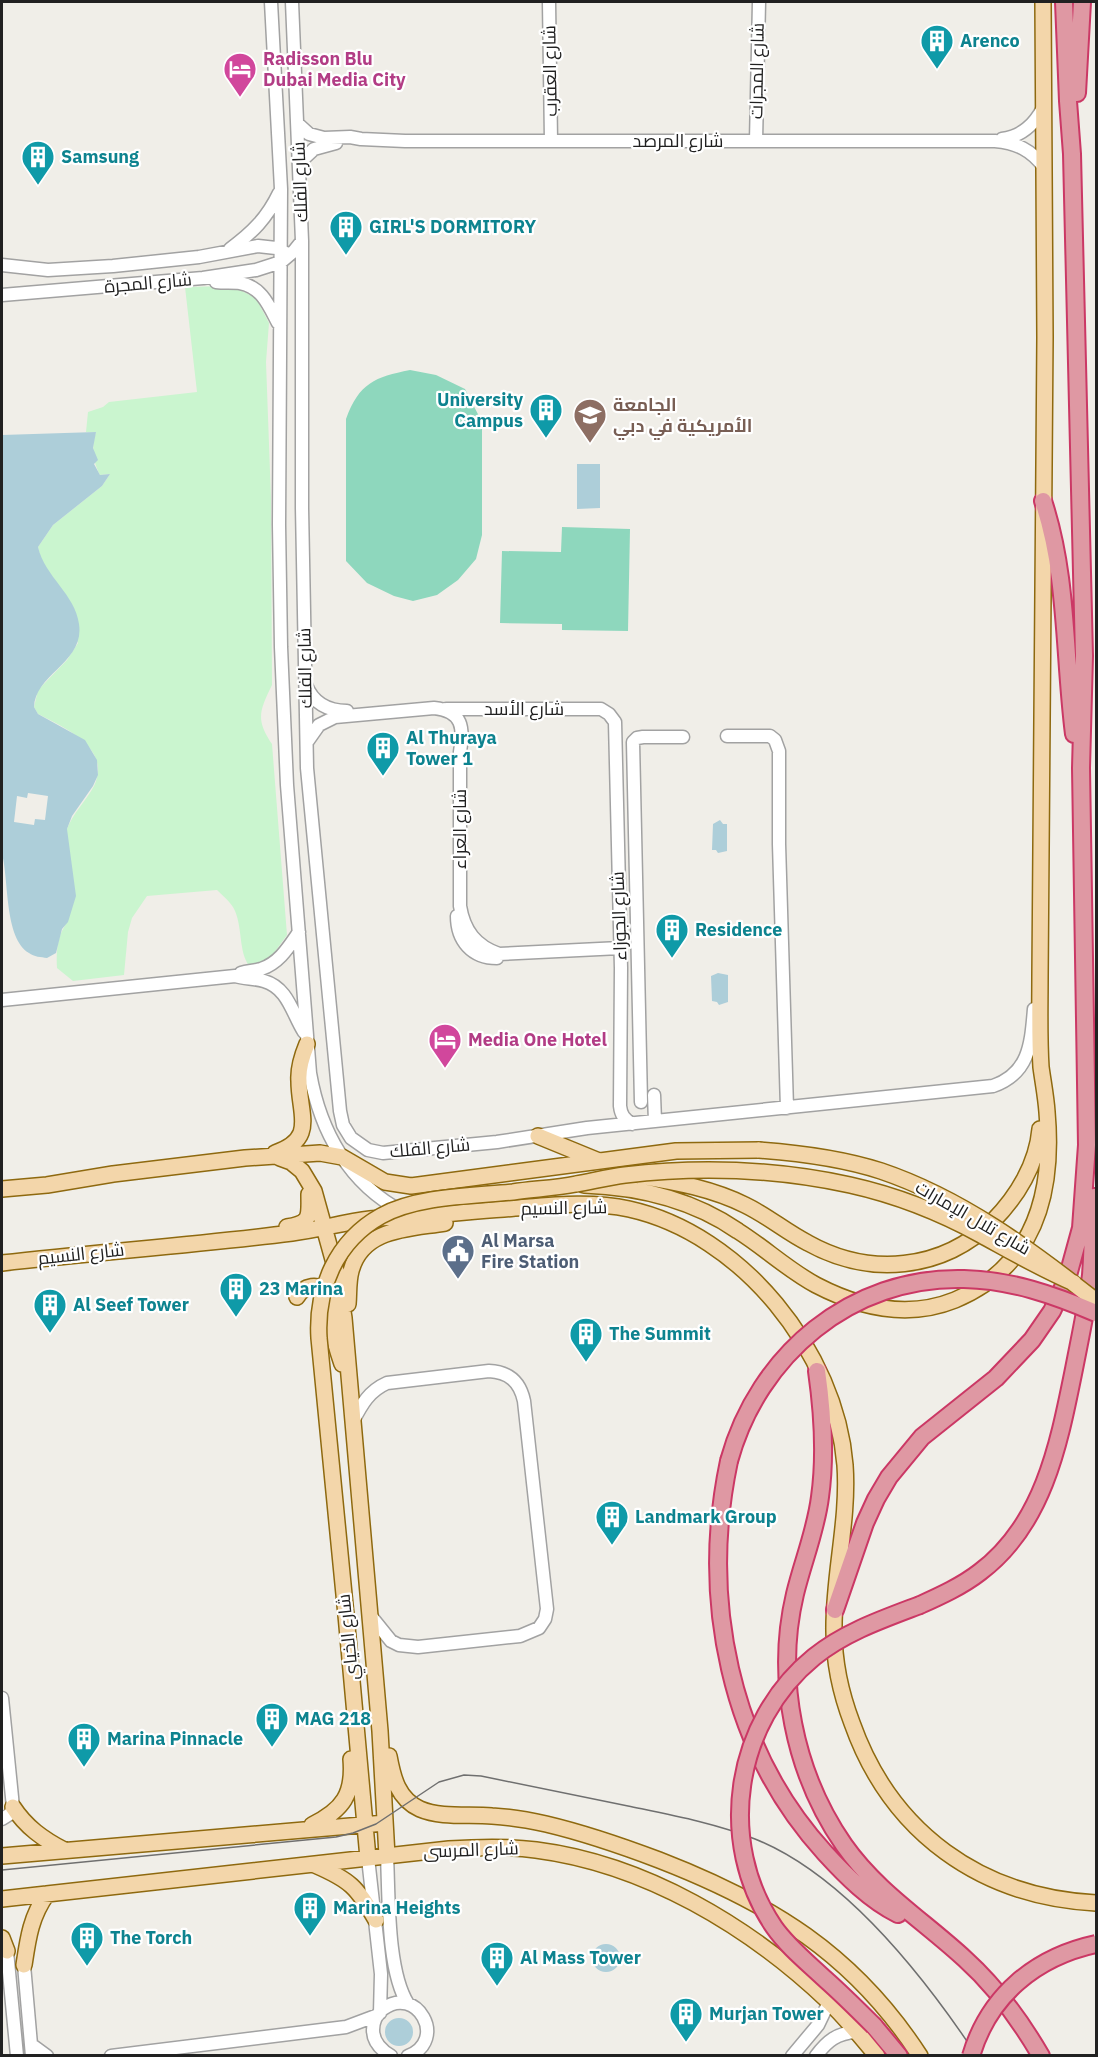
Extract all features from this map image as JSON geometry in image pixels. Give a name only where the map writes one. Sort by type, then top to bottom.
[{"type":"highway","points":[[835,1610],[865,1523],[890,1477],[922,1437],[1009,1366],[1032,1340],[1052,1311],[1067,1279],[1077,1245],[1083,1211],[1087,1145],[1081,768],[1084,656],[1072,154],[1064,2]]},
{"type":"highway","points":[[1072,154],[1082,2]]},
{"type":"highway","points":[[1043,501],[1051,523],[1058,558],[1073,722],[1081,768]]},
{"type":"highway","points":[[899,2055],[874,2026],[784,1941],[756,1894],[745,1859],[740,1822],[741,1794],[746,1766],[757,1730],[776,1698],[814,1657],[845,1636],[920,1605],[966,1582],[993,1561],[1025,1523],[1048,1475],[1063,1424],[1090,1276],[1093,1189],[1087,1145]]},
{"type":"highway","points":[[930,1929],[903,1917],[877,1901],[833,1862],[795,1816],[772,1780],[754,1742],[730,1672],[718,1593],[717,1540],[723,1487],[729,1461],[749,1408],[763,1384],[780,1362],[822,1324],[871,1296],[898,1287],[926,1282],[981,1280],[1041,1292],[1096,1313]]},
{"type":"highway","points":[[818,1371],[824,1435],[823,1478],[817,1517],[800,1575],[791,1617],[788,1672],[794,1727],[805,1768],[813,1788],[844,1845],[885,1892],[967,1961],[984,1979],[1016,2017],[1041,2055]]},
{"type":"highway","points":[[971,2055],[986,2020],[1016,1983],[1029,1972],[1056,1956],[1096,1944]]},
{"type":"main road","points":[[575,1185],[644,1191],[693,1206],[738,1230],[795,1272],[835,1294],[860,1304],[886,1309],[926,1308],[964,1296],[988,1282],[1008,1264],[1031,1231],[1044,1193],[1048,1133],[1041,1053],[1040,976],[1045,337],[1043,2]]},
{"type":"main road","points":[[271,1157],[291,1147],[301,1134],[303,1124],[299,1071],[307,1040]]},
{"type":"main road","points":[[563,1167],[630,1174],[709,1191],[753,1209],[822,1250],[853,1261],[879,1265],[916,1263],[939,1256],[964,1243],[988,1225],[1009,1202],[1026,1176],[1037,1148],[1044,1087]]},
{"type":"main road","points":[[538,1136],[599,1161]]},
{"type":"main road","name":"شارع النسيم","points":[[2,1189],[47,1185],[113,1173],[245,1158],[320,1154],[342,1157],[385,1182],[411,1186],[638,1155],[703,1149],[759,1150]]},
{"type":"main road","name":"شارع تلال الإمارات","points":[[759,1150],[836,1159],[901,1178],[946,1199],[992,1225],[1074,1283]]},
{"type":"main road","name":"شارع الخياي","points":[[271,1157],[297,1166],[311,1183],[337,1274],[344,1318],[380,1731],[387,1856]]},
{"type":"main road","points":[[575,1185],[627,1175],[692,1170],[769,1172],[830,1181],[897,1198],[939,1215],[980,1234],[1037,1267],[1074,1283],[1096,1301]]},
{"type":"main road","points":[[247,1238],[260,1232],[304,1222],[310,1212],[311,1183]]},
{"type":"main road","name":"شارع الخياي","points":[[368,1858],[318,1325],[322,1292],[335,1262],[351,1240],[370,1223],[406,1206],[575,1185]]},
{"type":"main road","name":"شارع النسيم","points":[[2,1263],[298,1233],[368,1219],[561,1204],[595,1204],[637,1211],[693,1233],[733,1262],[767,1293],[795,1330],[818,1371],[836,1417],[844,1464],[844,1508],[834,1631],[837,1663],[849,1715],[864,1755],[886,1792],[913,1825],[938,1847],[985,1876],[1036,1895],[1096,1903]]},
{"type":"main road","points":[[344,1318],[348,1304],[352,1265],[371,1241],[391,1231],[457,1221],[475,1211]]},
{"type":"main road","points":[[297,1297],[306,1287],[314,1286],[322,1289],[327,1296],[335,1341],[350,1384]]},
{"type":"main road","points":[[307,1828],[331,1815],[342,1804],[349,1790],[352,1775],[349,1729],[354,1697]]},
{"type":"main road","points":[[380,1731],[387,1746],[397,1787],[407,1800],[420,1809],[436,1814],[495,1816],[561,1828],[609,1842],[673,1865],[773,1912],[814,1941],[872,1992],[920,2055]]},
{"type":"main road","points":[[13,1807],[38,1835],[64,1850]]},
{"type":"main road","points":[[2,1856],[385,1823]]},
{"type":"main road","name":"شارع المرسى","points":[[2,1899],[449,1849],[509,1847],[560,1854],[609,1866],[653,1884],[717,1917],[774,1956],[829,2002],[877,2055]]},
{"type":"main road","points":[[312,1864],[339,1876],[354,1887],[376,1920]]},
{"type":"main road","points":[[24,1965],[30,1925],[47,1893]]},
{"type":"street","name":"شارع الفلك","points":[[271,2],[284,256],[279,327],[281,647],[287,785],[309,1073],[318,1108],[329,1137],[342,1157],[367,1188],[412,1217]]},
{"type":"street","name":"شارع الفلك","points":[[292,2],[302,241],[302,508],[308,776],[340,1111],[346,1132],[362,1147],[383,1153],[440,1149],[655,1121],[986,1088],[1000,1084],[1013,1075],[1026,1057],[1040,976]]},
{"type":"street","name":"شارع العقرب","points":[[549,2],[551,141]]},
{"type":"street","name":"شارع المجرات","points":[[756,141],[759,2]]},
{"type":"street","name":"شارع المرصد","points":[[995,141],[1011,138],[1025,131],[1036,120],[1044,106]]},
{"type":"street","name":"شارع المرصد","points":[[298,124],[313,136],[361,139],[995,141],[1010,142],[1024,147],[1044,168]]},
{"type":"street","name":"شارع المرصد","points":[[300,162],[321,146],[361,139]]},
{"type":"street","points":[[224,253],[260,225],[281,189]]},
{"type":"street","points":[[302,241],[284,256],[302,270]]},
{"type":"street","name":"شارع المجرة","points":[[2,265],[48,270],[172,260],[258,246],[284,256]]},
{"type":"street","name":"شارع المجرة","points":[[2,296],[203,278],[262,269],[284,256]]},
{"type":"street","points":[[203,278],[215,282],[241,283],[254,288],[267,302],[279,327]]},
{"type":"street","points":[[306,683],[316,702],[327,708],[359,713]]},
{"type":"street","points":[[307,743],[319,725],[335,717],[359,713],[446,709]]},
{"type":"street","name":"شارع الأسد","points":[[446,709],[601,709]]},
{"type":"street","name":"شارع العراء","points":[[446,709],[456,715],[462,725],[463,737],[460,752],[460,906],[457,917],[457,929],[461,939],[468,948],[488,958],[499,958],[510,954],[620,948]]},
{"type":"street","name":"شارع الجوزاء","points":[[601,709],[615,722],[616,732],[620,911],[620,1106],[621,1114],[632,1124]]},
{"type":"street","name":"شارع العراء","points":[[414,710],[446,718],[453,725],[460,752]]},
{"type":"street","points":[[641,1102],[633,742],[643,736],[683,737]]},
{"type":"street","points":[[727,736],[770,736],[775,740],[779,751],[779,844],[787,1108]]},
{"type":"street","points":[[620,911],[629,918],[637,920]]},
{"type":"street","points":[[620,932],[637,920]]},
{"type":"street","points":[[235,976],[242,972],[262,969],[273,963],[286,951],[298,932]]},
{"type":"street","points":[[2,1000],[235,976],[262,980],[280,990],[288,1001],[307,1040]]},
{"type":"street","points":[[654,1095],[655,1121]]},
{"type":"street","points":[[353,1421],[366,1398],[379,1386],[387,1383],[489,1371],[506,1374],[513,1379],[519,1385],[525,1401],[547,1609],[539,1628],[520,1636],[418,1647],[399,1645],[391,1641],[370,1615]]},
{"type":"street","points":[[2,1698],[13,1807],[10,1814],[2,1819]]},
{"type":"street","name":"شارع الخياي","points":[[387,1856],[394,1963],[400,1990],[408,2004],[423,2016],[427,2028],[427,2035],[421,2046],[408,2055]]},
{"type":"street","name":"شارع الخياي","points":[[368,1858],[381,1985],[379,2014],[374,2024],[375,2038]]},
{"type":"street","points":[[4,1944],[17,2055]]},
{"type":"street","points":[[24,1965],[32,2050],[47,2055]]},
{"type":"street","points":[[792,2055],[818,2025],[829,2002]]},
{"type":"street","points":[[111,2055],[346,2027],[379,2014],[396,2003],[408,2004]]},
{"type":"street","points":[[346,2027],[375,2038],[381,2049],[392,2055]]},
{"type":"street","points":[[816,2055],[831,2039],[847,2032],[856,2032]]},
{"type":"green space","points":[[232,286],[256,298],[269,323],[266,362],[271,499],[272,685],[262,708],[261,721],[272,744],[287,935],[269,960],[252,969],[245,957],[235,911],[230,902],[217,890],[147,896],[132,918],[128,932],[124,975],[73,981],[57,968],[59,938],[68,921],[67,829],[94,786],[98,773],[97,761],[83,741],[38,714],[34,707],[38,690],[67,660],[78,643],[48,571],[41,560],[38,547],[53,525],[102,486],[110,474],[100,475],[96,465],[93,448],[96,432],[86,432],[88,412],[103,407],[109,402],[197,392],[185,287]]},
{"type":"green space","points":[[410,370],[436,375],[465,389],[482,422],[482,535],[476,559],[458,580],[437,595],[413,601],[394,596],[367,583],[346,561],[346,419],[357,397],[370,384],[378,379]]},
{"type":"green space","points":[[562,527],[630,529],[628,631],[562,630],[562,624],[500,623],[502,551],[561,552]]},
{"type":"water","points":[[96,432],[93,448],[98,460],[94,464],[100,475],[110,474],[102,486],[53,525],[38,547],[47,567],[72,604],[79,624],[79,637],[68,658],[42,685],[36,696],[34,707],[38,714],[85,740],[97,760],[98,775],[72,816],[67,829],[76,896],[68,922],[62,929],[56,953],[47,958],[29,953],[15,935],[11,922],[2,854],[2,435]]},
{"type":"water","points":[[577,464],[600,464],[600,508],[577,509]]},
{"type":"water","points":[[720,820],[723,824],[727,824],[727,851],[718,853],[712,850],[713,824]]},
{"type":"water","points":[[718,973],[728,975],[728,1002],[719,1005],[712,1001],[711,976]]},
{"type":"water","points":[[606,1944],[616,1948],[620,1958],[616,1968],[606,1972],[596,1968],[592,1958],[596,1948]]},
{"type":"water","points":[[399,2018],[409,2022],[413,2032],[409,2042],[399,2046],[389,2042],[385,2032],[389,2022]]},
{"type":"pier","points":[[28,793],[48,796],[45,820],[35,819],[34,825],[14,822],[17,796],[27,798]]},
{"type":"tram line","points":[[2,1870],[336,1837],[376,1824],[439,1782],[464,1775],[481,1776],[708,1824],[740,1833],[788,1855],[820,1877],[880,1932],[933,1994],[977,2056]]},
{"type":"place","name":"Arenco","points":[[937,70]]},
{"type":"place","name":"Radisson Blu Dubai Media City","points":[[240,98]]},
{"type":"place","name":"Samsung","points":[[38,186]]},
{"type":"place","name":"GIRL'S DORMITORY","points":[[346,256]]},
{"type":"place","name":"University Campus","points":[[546,439]]},
{"type":"place","name":"الجامعة الأمريكية في دبي","points":[[590,444]]},
{"type":"place","name":"Al Thuraya Tower 1","points":[[383,777]]},
{"type":"place","name":"Residence","points":[[672,959]]},
{"type":"place","name":"Media One Hotel","points":[[445,1069]]},
{"type":"place","name":"Al Marsa Fire Station","points":[[458,1280]]},
{"type":"place","name":"23 Marina","points":[[236,1318]]},
{"type":"place","name":"Al Seef Tower","points":[[50,1334]]},
{"type":"place","name":"The Summit","points":[[586,1363]]},
{"type":"place","name":"Landmark Group","points":[[612,1546]]},
{"type":"place","name":"MAG 218","points":[[272,1748]]},
{"type":"place","name":"Marina Pinnacle","points":[[84,1768]]},
{"type":"place","name":"Marina Heights","points":[[310,1937]]},
{"type":"place","name":"The Torch","points":[[87,1967]]},
{"type":"place","name":"Al Mass Tower","points":[[497,1987]]},
{"type":"place","name":"Murjan Tower","points":[[686,2043]]}]
